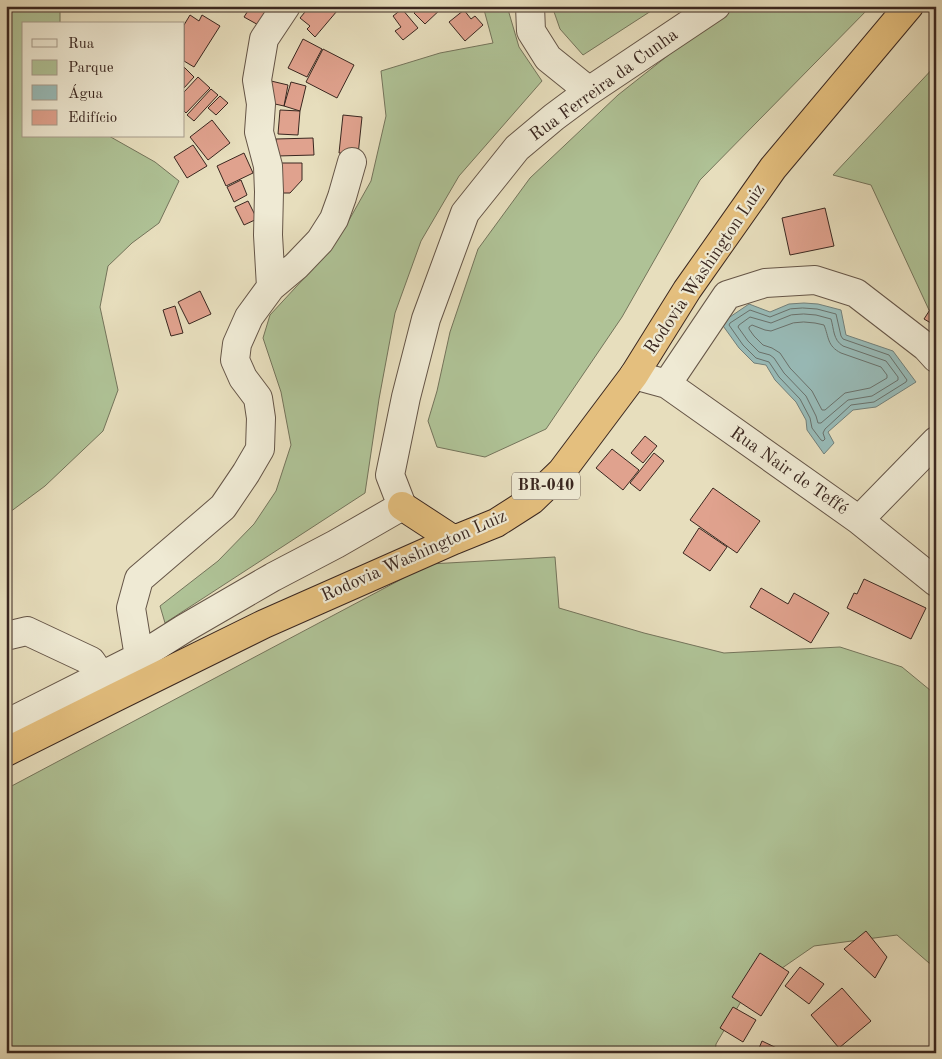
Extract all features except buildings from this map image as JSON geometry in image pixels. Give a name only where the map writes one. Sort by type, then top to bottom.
[{"type":"highway","name":"Rodovia Washington Luiz","points":[[6,752],[109,686],[264,624],[496,523],[532,500],[562,471],[634,375],[687,290],[773,168],[909,6]]},
{"type":"highway","points":[[402,506],[454,540]]},
{"type":"street","points":[[272,287],[268,235],[268,166],[260,132],[261,104],[257,80],[264,39],[286,6]]},
{"type":"street","points":[[530,6],[531,31],[548,58],[589,91]]},
{"type":"street","name":"Rua Ferreira da Cunha","points":[[402,506],[390,475],[406,397],[426,319],[465,213],[517,148],[554,117],[589,91],[716,6]]},
{"type":"street","points":[[139,657],[131,608],[139,579],[223,507],[260,449],[262,418],[258,398],[243,378],[235,360],[237,344],[249,317],[272,287],[320,241],[334,219],[352,162]]},
{"type":"street","points":[[667,384],[727,295],[765,283],[815,280],[856,293],[933,352]]},
{"type":"street","name":"Rua Nair de Teffé","points":[[634,375],[667,384],[859,520],[936,582]]},
{"type":"street","points":[[859,520],[936,441]]},
{"type":"street","points":[[6,724],[109,686],[139,657],[185,628],[402,506]]},
{"type":"street","points":[[6,636],[27,631],[91,661],[109,686]]},
{"type":"green space","points":[[6,6],[60,6],[60,22],[22,22],[22,138],[113,138],[155,162],[179,181],[159,223],[132,243],[108,266],[100,307],[118,390],[103,431],[45,486],[6,515]]},
{"type":"green space","points":[[483,6],[507,6],[519,47],[542,81],[459,176],[421,241],[395,313],[379,399],[365,493],[165,623],[160,606],[218,561],[254,524],[276,491],[291,445],[281,392],[263,338],[270,315],[321,260],[344,229],[371,181],[386,116],[381,71],[440,53],[493,43]]},
{"type":"green space","points":[[552,6],[654,6],[651,11],[583,55],[560,29]]},
{"type":"green space","points":[[736,6],[871,6],[700,180],[622,317],[546,429],[485,457],[437,447],[428,421],[437,391],[450,332],[478,249],[530,178],[618,95],[704,27]]},
{"type":"green space","points":[[936,65],[936,312],[929,310],[871,185],[833,175]]},
{"type":"green space","points":[[555,557],[559,608],[644,633],[724,653],[840,647],[902,667],[936,695],[936,965],[929,963],[897,935],[814,946],[746,993],[716,1044],[715,1053],[6,1053],[6,789],[430,564]]},
{"type":"water","points":[[749,304],[770,312],[789,304],[818,304],[841,310],[846,335],[893,351],[916,382],[876,407],[853,410],[828,432],[834,443],[824,454],[807,430],[806,420],[796,402],[775,380],[766,365],[754,363],[739,348],[721,323]]}]
